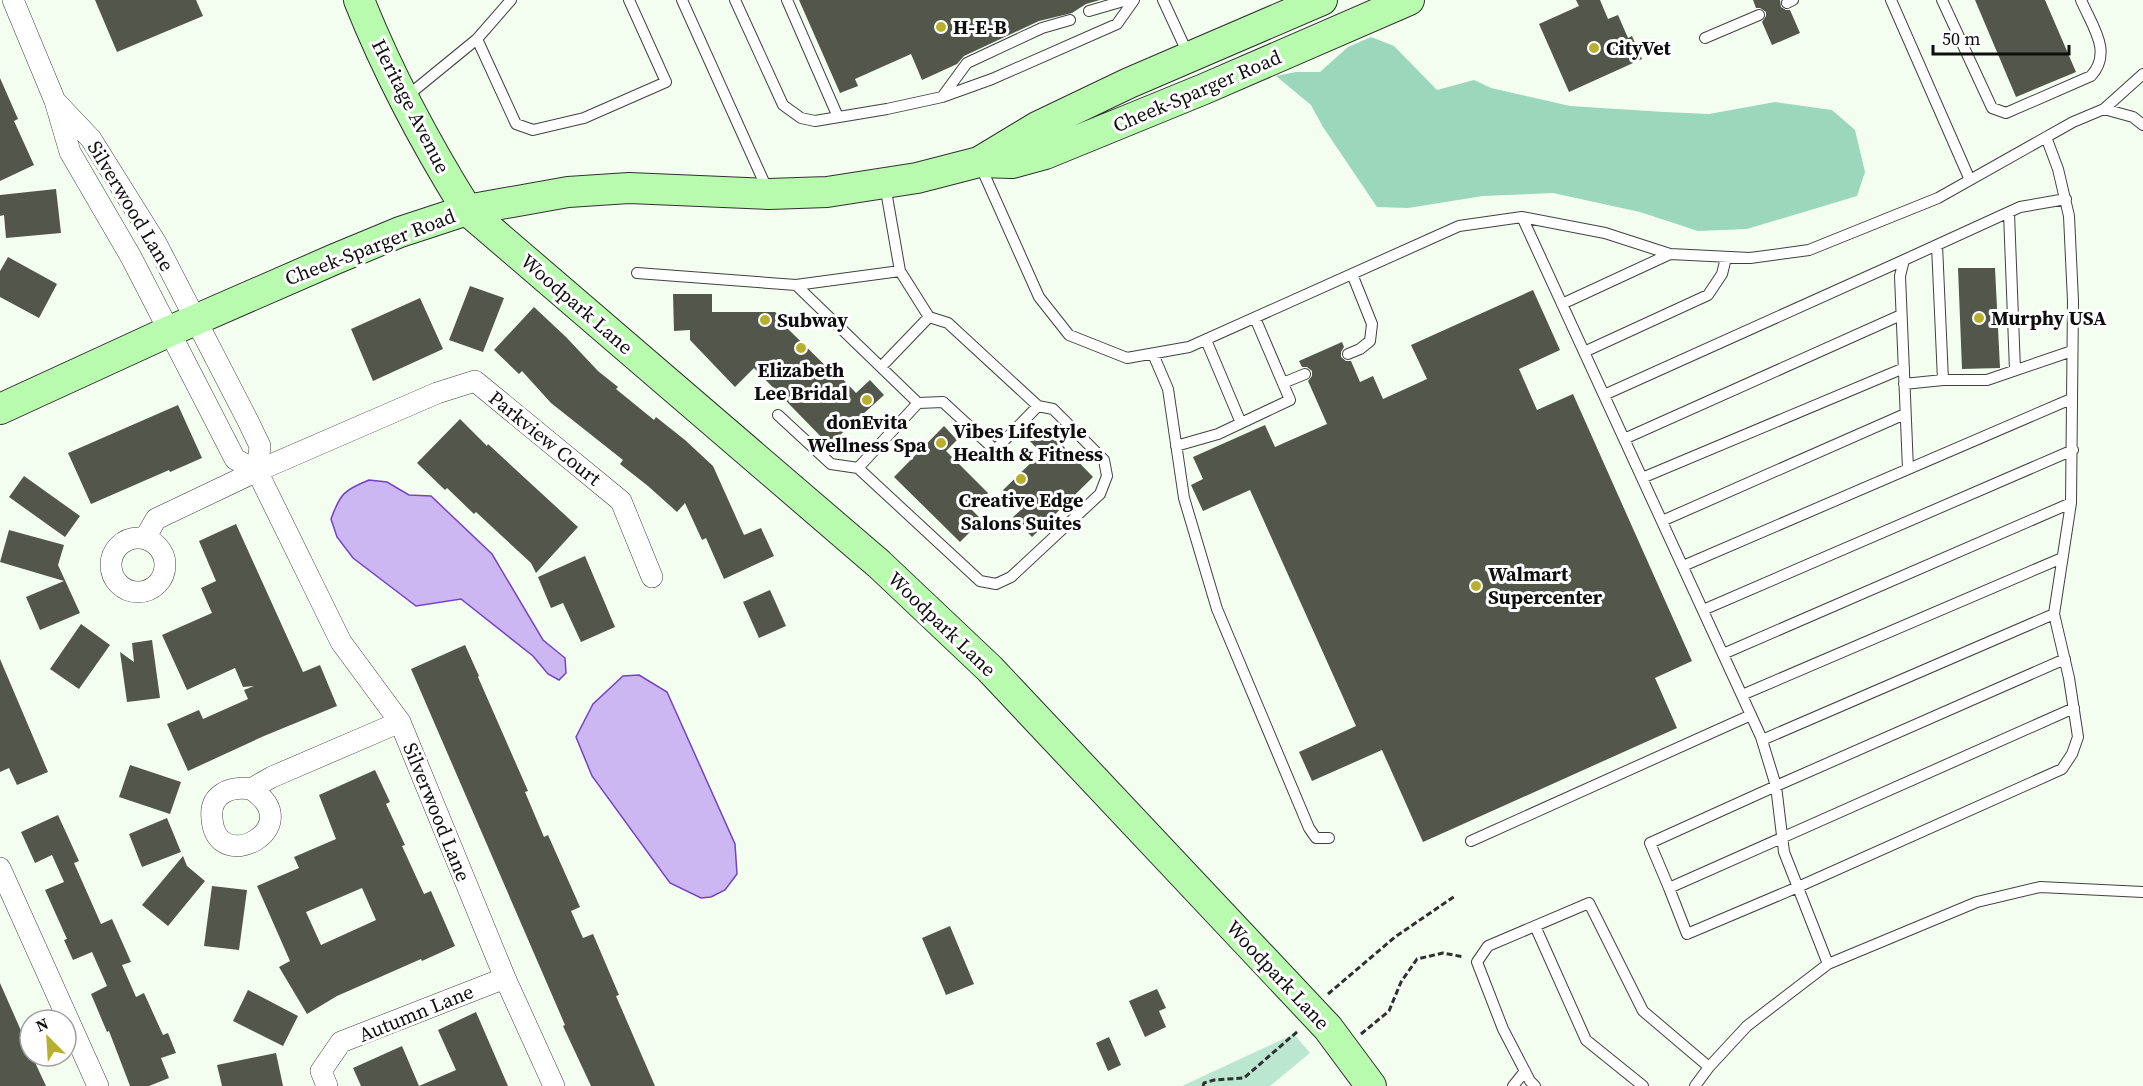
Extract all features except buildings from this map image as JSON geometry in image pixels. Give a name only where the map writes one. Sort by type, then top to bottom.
[{"type":"main road","name":"Cheek-Sparger Road","points":[[979,162],[1037,127],[1130,83],[1322,0]]},
{"type":"main road","name":"Heritage Avenue","points":[[363,1],[405,98],[441,168],[468,210]]},
{"type":"main road","name":"Cheek-Sparger Road","points":[[0,409],[183,325],[400,232],[468,210],[568,192],[629,188],[769,194],[827,192],[917,178],[979,162],[1012,163],[1045,154],[1204,89],[1397,2]]},
{"type":"main road","points":[[1189,58],[1204,89]]},
{"type":"main road","name":"Woodpark Lane","points":[[468,210],[879,564],[990,669],[1328,1028],[1371,1086]]},
{"type":"street","name":"Silverwood Lane","points":[[13,0],[55,101],[70,152],[131,257],[183,325]]},
{"type":"street","name":"Silverwood Lane","points":[[55,101],[91,139],[156,243],[183,325]]},
{"type":"street","points":[[183,325],[235,459],[257,471]]},
{"type":"street","points":[[183,325],[260,446],[257,471]]},
{"type":"street","name":"Parkview Court","points":[[257,471],[437,393],[476,381],[621,501],[652,577]]},
{"type":"street","name":"Silverwood Lane","points":[[257,471],[341,642],[400,722],[505,978],[554,1086]]},
{"type":"street","points":[[145,538],[156,519],[257,471]]},
{"type":"street","points":[[251,789],[272,777],[400,722]]},
{"type":"street","points":[[0,869],[98,1086]]},
{"type":"street","name":"Autumn Lane","points":[[327,1086],[321,1071],[341,1042],[505,978]]},
{"type":"lane","points":[[405,98],[477,39],[511,0]]},
{"type":"lane","points":[[477,39],[516,124],[533,130],[584,118],[666,82],[629,0]]},
{"type":"lane","points":[[682,0],[769,194]]},
{"type":"lane","points":[[735,0],[783,105],[801,118],[815,121],[887,110],[942,97],[992,79],[1117,24],[1134,0]]},
{"type":"lane","points":[[787,0],[838,117]]},
{"type":"lane","points":[[1089,11],[1127,0]]},
{"type":"lane","points":[[1163,0],[1189,58]]},
{"type":"lane","points":[[1942,0],[1992,108],[2006,112],[2091,76],[2100,67],[2102,48],[2081,0]]},
{"type":"lane","points":[[1893,1],[1970,180]]},
{"type":"lane","points":[[1706,38],[1759,15]]},
{"type":"lane","points":[[942,97],[967,63],[1042,28],[1070,20]]},
{"type":"lane","points":[[979,162],[1039,297],[1069,335],[1127,358],[1189,347],[1459,226],[1522,217],[1605,233],[1670,254],[1726,258],[1750,258],[1809,250],[1938,198],[2046,137],[2104,109],[2143,74]]},
{"type":"lane","points":[[2104,109],[2133,117],[2143,125]]},
{"type":"lane","points":[[2046,137],[2066,198],[2069,216],[2073,301],[2071,503],[2054,614],[2065,659],[2078,737],[2072,754],[2062,769],[1687,934],[1650,843],[2065,659]]},
{"type":"lane","points":[[778,415],[831,464],[858,468],[980,581],[996,584],[1011,578],[1100,494],[1107,476],[1104,460],[1053,409],[1038,406],[948,323],[929,317],[900,271],[884,184]]},
{"type":"lane","points":[[1604,395],[2009,213],[2043,202],[2066,198]]},
{"type":"lane","points":[[2009,213],[2014,370]]},
{"type":"lane","points":[[1522,217],[1762,740],[1776,786],[1785,852],[1828,964]]},
{"type":"lane","points":[[1937,245],[1943,380]]},
{"type":"lane","points":[[1562,304],[1670,254]]},
{"type":"lane","points":[[1584,352],[1708,295],[1722,274],[1726,258]]},
{"type":"lane","points":[[1904,260],[1900,276],[1908,469]]},
{"type":"lane","points":[[637,273],[796,285],[900,271]]},
{"type":"lane","points":[[1348,354],[1360,349],[1370,341],[1372,324],[1352,274]]},
{"type":"lane","points":[[796,285],[918,403]]},
{"type":"lane","points":[[1624,439],[1901,315]]},
{"type":"lane","points":[[881,367],[929,317]]},
{"type":"lane","points":[[1176,446],[1218,434],[1290,400],[1255,318]]},
{"type":"lane","points":[[1206,340],[1241,423]]},
{"type":"lane","points":[[1904,384],[1943,380],[1987,380],[2072,351]]},
{"type":"lane","points":[[1153,354],[1168,390],[1184,498],[1217,609],[1309,828],[1316,838],[1329,838]]},
{"type":"lane","points":[[1642,478],[1904,369]]},
{"type":"lane","points":[[1283,383],[1305,374]]},
{"type":"lane","points":[[1683,566],[2071,399]]},
{"type":"lane","points":[[858,468],[918,403],[943,402],[995,450],[1038,406]]},
{"type":"lane","points":[[1662,521],[1905,414]]},
{"type":"lane","points":[[1703,610],[2073,450]]},
{"type":"lane","points":[[1723,654],[2071,503]]},
{"type":"lane","points":[[1742,695],[2062,558]]},
{"type":"lane","points":[[1762,740],[2054,614]]},
{"type":"lane","points":[[1669,888],[2074,708]]},
{"type":"lane","points":[[1471,841],[1751,715]]},
{"type":"lane","points":[[1695,1086],[1709,1067],[1747,1026],[1828,964],[1977,902],[2040,887],[2143,892]]},
{"type":"lane","points":[[1535,1086],[1503,1029],[1477,962],[1488,946],[1589,903],[1643,1011],[1709,1067]]},
{"type":"lane","points":[[1535,926],[1586,1040],[1643,1086]]},
{"type":"lane","points":[[1513,1086],[1525,1071]]},
{"type":"path","points":[[1343,1047],[1389,1011],[1401,982],[1417,959],[1443,953],[1477,962]]},
{"type":"green space","points":[[1371,37],[1394,46],[1437,90],[1474,80],[1491,88],[1570,106],[1709,114],[1775,102],[1832,110],[1855,130],[1865,172],[1857,196],[1747,229],[1698,231],[1640,212],[1553,193],[1483,196],[1408,208],[1377,207],[1323,127],[1311,105],[1276,76],[1296,72],[1320,72],[1348,47]]},
{"type":"green space","points":[[1294,1034],[1310,1053],[1270,1086],[1182,1086]]},
{"type":"shaded area","points":[[369,480],[387,482],[409,495],[431,496],[492,554],[543,640],[565,658],[566,673],[559,680],[548,674],[533,656],[461,599],[416,606],[353,558],[337,537],[331,519],[340,498],[348,490]]},
{"type":"shaded area","points":[[639,675],[667,692],[735,844],[737,874],[725,890],[711,897],[701,898],[670,883],[592,776],[576,737],[593,704],[623,676]]},
{"type":"place","name":"H-E-B","points":[[941,27]]},
{"type":"place","name":"CityVet","points":[[1594,48]]},
{"type":"place","name":"Murphy USA","points":[[1979,318]]},
{"type":"place","name":"Subway","points":[[765,320]]},
{"type":"place","name":"Elizabeth Lee Bridal","points":[[801,348]]},
{"type":"place","name":"donEvita Wellness Spa","points":[[867,400]]},
{"type":"place","name":"Vibes Lifestyle Health & Fitness","points":[[941,443]]},
{"type":"place","name":"Creative Edge Salons Suites","points":[[1021,479]]},
{"type":"place","name":"Walmart Supercenter","points":[[1476,586]]}]
